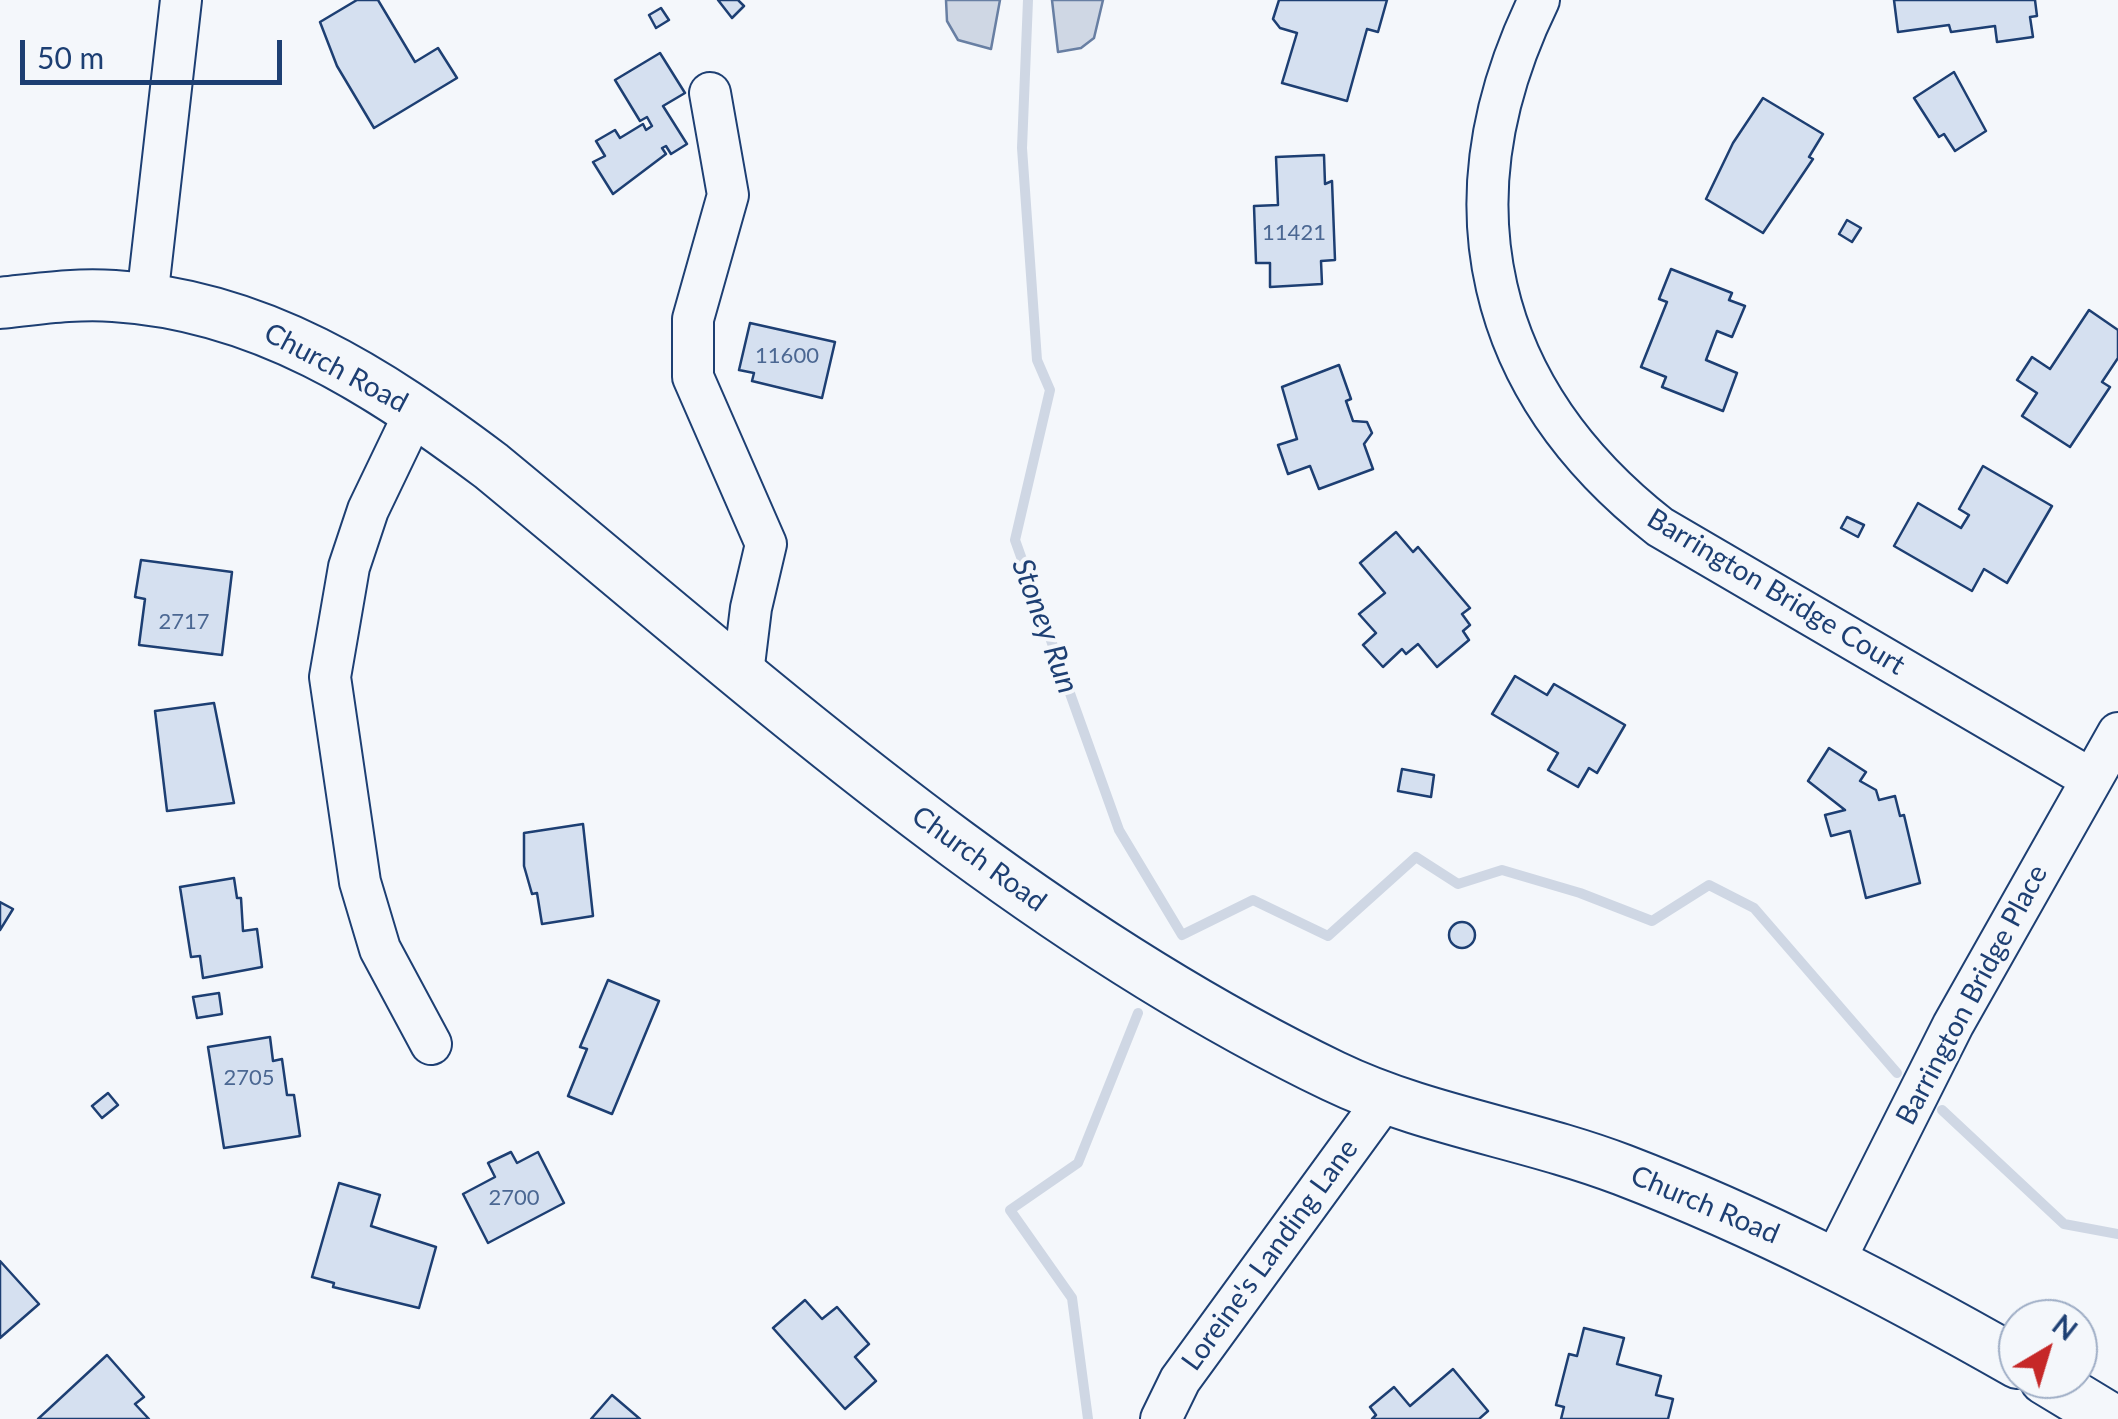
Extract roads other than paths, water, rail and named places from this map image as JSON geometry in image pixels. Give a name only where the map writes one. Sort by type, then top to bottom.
[{"type":"main road","name":"Church Road","points":[[0,303],[82,296],[147,299],[184,304],[271,330],[416,410],[1003,881],[1166,984],[1335,1077],[1619,1168],[1834,1262],[1998,1352]]},
{"type":"main road","points":[[2078,1399],[2111,1419]]},
{"type":"street","points":[[147,299],[182,0]]},
{"type":"street","name":"Barrington Bridge Court","points":[[1539,0],[1512,56],[1494,120],[1486,217],[1494,276],[1514,346],[1564,436],[1615,491],[1660,527],[2091,779]]},
{"type":"street","points":[[710,93],[728,196],[693,320],[694,377],[766,544],[742,673]]},
{"type":"street","points":[[416,410],[368,510],[354,553],[330,677],[360,882],[380,950],[431,1044]]},
{"type":"street","name":"Barrington Bridge Place","points":[[1834,1262],[1952,1025],[2118,734]]},
{"type":"street","name":"Loreine's Landing Lane","points":[[1161,1419],[1180,1380],[1387,1096]]},
{"type":"waterway","name":"Stoney Run","points":[[1028,0],[1022,148],[1037,360],[1050,390],[1015,540],[1119,830],[1182,935],[1253,900],[1328,936],[1416,857],[1458,884],[1502,870],[1580,893],[1652,921],[1709,885],[1754,908],[1897,1073]]},
{"type":"waterway","name":"Stoney Run","points":[[1088,1419],[1072,1298],[1010,1210],[1078,1163],[1138,1013]]},
{"type":"waterway","points":[[1942,1110],[2064,1224],[2118,1234]]}]
